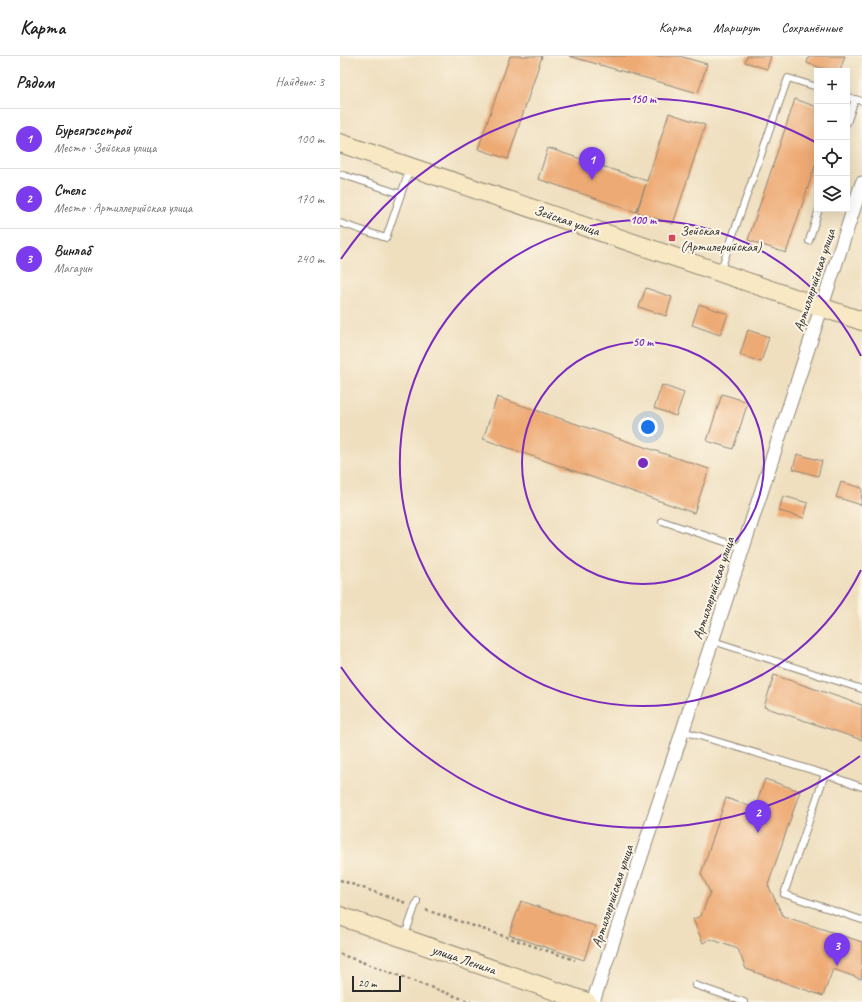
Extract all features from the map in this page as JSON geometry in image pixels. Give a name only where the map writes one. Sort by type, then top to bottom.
[{"type":"street","name":"Зейская улица","points":[[340,143],[862,321]]},
{"type":"street","name":"Артиллерийская улица","points":[[593,1002],[713,641],[862,183]]},
{"type":"street","name":"улица Ленина","points":[[340,916],[587,1002]]},
{"type":"lane","points":[[720,273],[788,78],[814,86]]},
{"type":"lane","points":[[850,98],[862,101]]},
{"type":"lane","points":[[850,114],[855,100]]},
{"type":"lane","points":[[340,223],[386,238],[410,167]]},
{"type":"lane","points":[[340,174],[401,194]]},
{"type":"lane","points":[[809,240],[818,212]]},
{"type":"lane","points":[[662,521],[743,548]]},
{"type":"lane","points":[[713,641],[862,689]]},
{"type":"lane","points":[[683,731],[825,774],[862,787]]},
{"type":"lane","points":[[825,774],[784,894],[862,920]]},
{"type":"lane","points":[[404,939],[416,904]]},
{"type":"lane","points":[[695,985],[744,1002]]},
{"type":"path","points":[[340,880],[416,904],[575,960]]},
{"type":"path","points":[[340,954],[471,1002]]},
{"type":"building","points":[[510,56],[542,56],[508,159],[478,149]]},
{"type":"building","points":[[569,56],[679,56],[707,64],[698,93]]},
{"type":"building","points":[[747,56],[771,56],[767,69],[745,62]]},
{"type":"building","points":[[809,56],[845,56],[841,68],[821,68],[807,63]]},
{"type":"building","points":[[795,99],[814,106],[814,169],[786,253],[748,240]]},
{"type":"building","points":[[669,113],[705,125],[673,224],[637,212],[646,184],[636,212],[538,179],[548,148],[647,181]]},
{"type":"building","points":[[646,288],[672,297],[666,316],[639,307]]},
{"type":"building","points":[[699,304],[728,314],[720,335],[692,325]]},
{"type":"building","points":[[748,330],[769,337],[761,362],[740,355]]},
{"type":"building","points":[[662,385],[684,393],[676,416],[654,408]]},
{"type":"building","points":[[722,394],[748,402],[733,449],[707,441]]},
{"type":"building","points":[[497,397],[709,469],[694,513],[483,439]]},
{"type":"building","points":[[797,454],[822,461],[818,476],[793,469]]},
{"type":"building","points":[[841,482],[862,488],[861,505],[836,497]]},
{"type":"building","points":[[783,496],[808,503],[804,518],[779,511]]},
{"type":"building","points":[[774,675],[862,705],[862,740],[764,707]]},
{"type":"building","points":[[765,779],[800,791],[768,885],[783,916],[862,942],[861,979],[833,969],[823,996],[746,969],[738,949],[710,939],[703,943],[693,919],[701,916],[710,892],[701,874],[726,798],[755,808]]},
{"type":"building","points":[[521,901],[595,926],[584,960],[509,935]]},
{"type":"place","name":"Буреягэсстрой","points":[[592,180]]},
{"type":"place","name":"Зейская (Артилерийская)","points":[[672,238]]},
{"type":"place","name":"Стелс","points":[[758,833]]},
{"type":"place","name":"Винлаб","points":[[837,966]]}]
